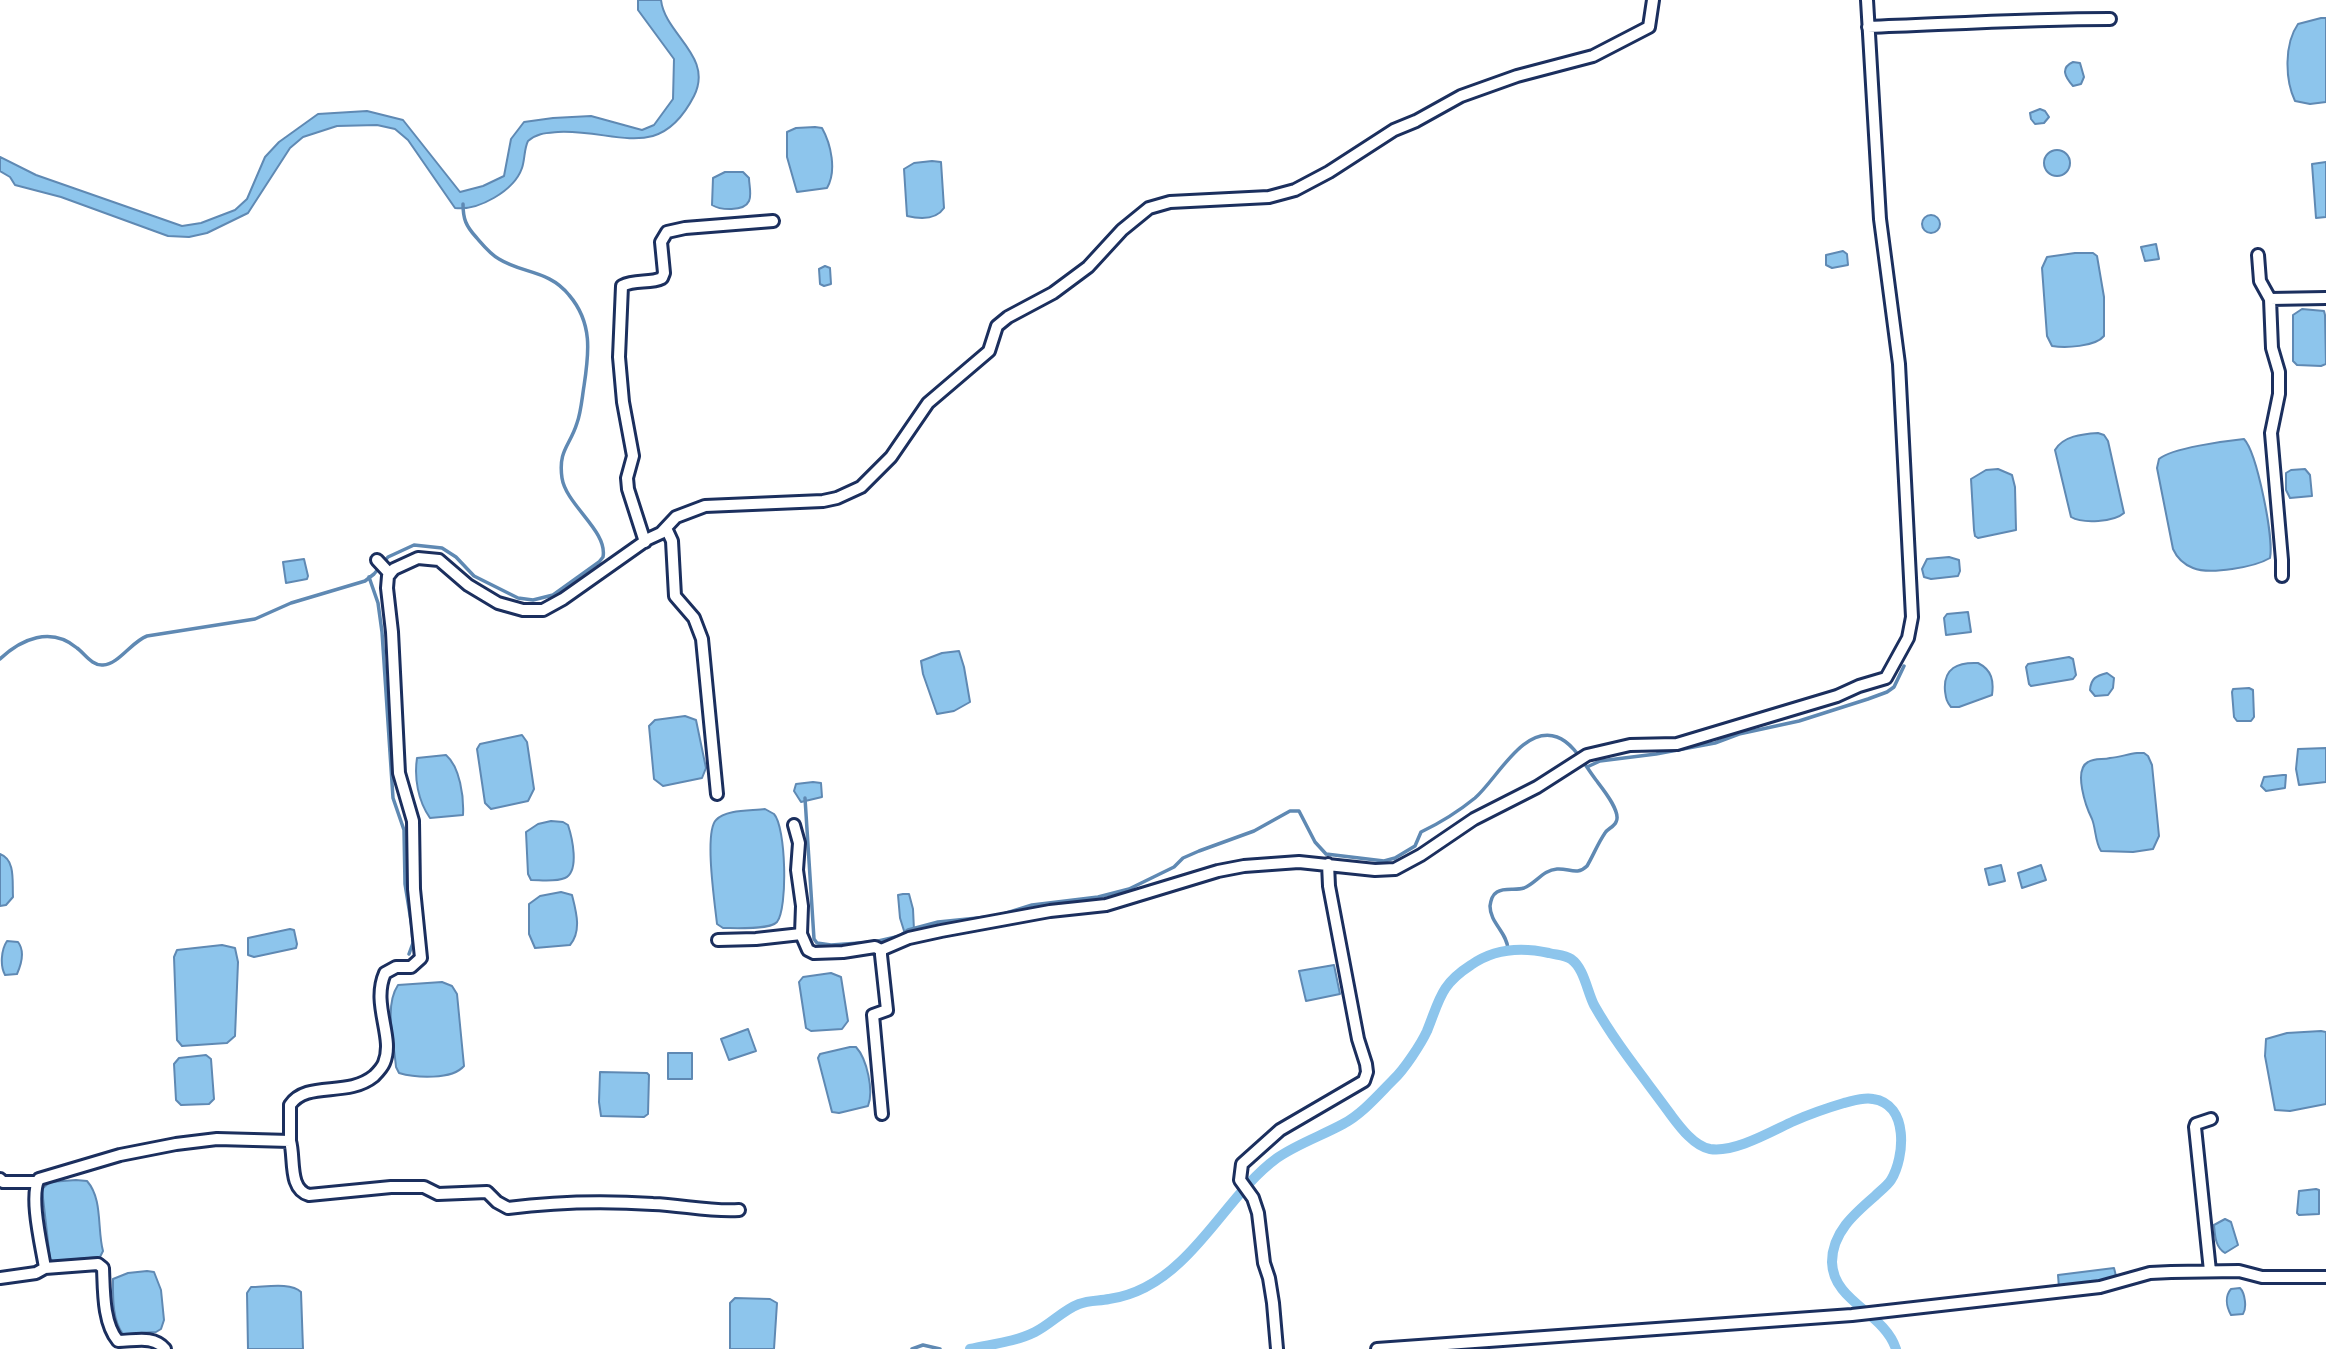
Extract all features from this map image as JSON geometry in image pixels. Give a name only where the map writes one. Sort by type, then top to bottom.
[{"type":"street","points":[[388,572],[418,558],[439,560],[484,595],[511,607],[543,610],[666,528],[676,517],[705,506],[823,501],[837,498],[860,487],[891,457],[928,403],[989,351],[997,326],[1008,317],[1053,293],[1088,267],[1122,230],[1149,208],[1170,202],[1269,197],[1306,185],[1394,130],[1461,96],[1517,76],[1593,56],[1642,33],[1649,27],[1653,0]]},
{"type":"street","points":[[794,825],[799,843],[797,870],[804,945],[814,953],[875,947],[881,950],[909,938],[941,931],[1050,911],[1106,905],[1218,871],[1298,862],[1375,870],[1395,869],[1474,819],[1537,787],[1586,757],[1630,745],[1677,744],[1771,717],[1882,680],[1890,674],[1908,638],[1912,617],[1899,364],[1880,219],[1867,0]]},
{"type":"street","points":[[1868,27],[2006,20],[2110,19]]},
{"type":"street","points":[[645,542],[627,478],[633,456],[623,402],[619,357],[622,286],[662,278],[664,273],[661,242],[667,232],[685,228],[773,221]]},
{"type":"street","points":[[2258,256],[2260,281],[2270,299],[2272,348],[2279,372],[2279,394],[2270,433],[2282,576]]},
{"type":"street","points":[[2270,299],[2326,298]]},
{"type":"street","points":[[666,528],[672,541],[675,596],[694,618],[702,639],[717,794]]},
{"type":"street","points":[[377,560],[388,572],[399,773],[413,821],[414,889],[421,958],[411,967],[396,967],[385,973],[382,981],[380,1009],[386,1052],[384,1065],[379,1072],[361,1085],[308,1092],[292,1101],[290,1141],[297,1188],[309,1195],[391,1187],[424,1187],[438,1194],[487,1192],[508,1208],[630,1203],[702,1210],[739,1210]]},
{"type":"street","points":[[1277,1349],[1258,1213],[1253,1198],[1240,1180],[1242,1164],[1280,1130],[1364,1081],[1367,1072],[1358,1039],[1329,886],[1328,864]]},
{"type":"street","points":[[718,940],[801,934]]},
{"type":"street","points":[[881,950],[887,1010],[873,1015],[882,1114]]},
{"type":"street","points":[[2210,1271],[2195,1127],[2196,1124],[2211,1119]]},
{"type":"street","points":[[0,1179],[3,1182],[37,1182],[48,1176],[120,1155],[176,1144],[217,1139],[290,1141]]},
{"type":"street","points":[[37,1182],[35,1199],[45,1268]]},
{"type":"street","points":[[0,1278],[36,1273],[45,1268],[98,1264],[103,1268],[109,1324],[114,1336],[118,1341],[158,1342],[165,1349]]},
{"type":"street","points":[[1377,1349],[1852,1315],[2100,1287],[2150,1273],[2239,1271],[2262,1277],[2326,1277]]},
{"type":"water","points":[[638,0],[661,0],[664,13],[698,69],[694,96],[680,117],[666,130],[651,136],[635,138],[558,132],[535,136],[528,141],[518,176],[503,192],[474,206],[455,208],[408,140],[395,129],[377,125],[337,126],[303,137],[290,148],[248,213],[207,233],[189,237],[168,236],[61,197],[15,185],[10,177],[0,171],[0,157],[36,175],[182,226],[201,223],[235,210],[247,199],[265,157],[279,142],[318,114],[367,111],[403,120],[460,192],[483,186],[504,176],[511,139],[524,122],[591,116],[642,130],[654,125],[673,99],[674,59],[638,10]]},
{"type":"water","points":[[2326,18],[2326,102],[2310,104],[2295,101],[2288,73],[2288,52],[2293,32],[2298,24]]},
{"type":"water","points":[[2073,62],[2080,63],[2084,77],[2081,84],[2073,86],[2065,70]]},
{"type":"water","points":[[2040,109],[2049,117],[2044,123],[2035,124],[2030,113]]},
{"type":"water","points":[[796,128],[822,128],[828,142],[832,174],[827,188],[797,192],[787,157],[787,132]]},
{"type":"water","points":[[2057,150],[2066,154],[2070,163],[2066,172],[2057,176],[2048,172],[2044,163],[2048,154]]},
{"type":"water","points":[[941,162],[944,208],[932,217],[907,216],[904,169],[914,163]]},
{"type":"water","points":[[2326,162],[2326,217],[2316,218],[2312,164]]},
{"type":"water","points":[[725,172],[743,172],[749,178],[750,199],[746,205],[726,209],[712,205],[713,178]]},
{"type":"water","points":[[1931,215],[1937,218],[1940,224],[1937,230],[1931,233],[1925,230],[1922,224],[1925,218]]},
{"type":"water","points":[[2156,244],[2159,259],[2145,261],[2141,247]]},
{"type":"water","points":[[1843,251],[1847,254],[1848,265],[1832,268],[1826,265],[1826,255]]},
{"type":"water","points":[[2093,253],[2097,256],[2104,297],[2104,336],[2087,345],[2052,346],[2047,336],[2042,268],[2047,257]]},
{"type":"water","points":[[825,266],[830,268],[831,284],[824,286],[820,284],[819,269]]},
{"type":"water","points":[[2302,309],[2324,311],[2326,364],[2321,366],[2297,365],[2293,361],[2293,315]]},
{"type":"water","points":[[2098,433],[2104,435],[2108,441],[2124,513],[2106,520],[2076,519],[2071,517],[2055,450],[2068,439]]},
{"type":"water","points":[[2244,439],[2254,461],[2263,496],[2271,548],[2270,558],[2232,569],[2210,571],[2193,568],[2186,565],[2173,549],[2157,468],[2159,459],[2187,448]]},
{"type":"water","points":[[1998,469],[2012,475],[2015,487],[2016,530],[1978,538],[1974,530],[1971,479],[1986,470]]},
{"type":"water","points":[[2305,469],[2310,475],[2312,496],[2290,498],[2286,490],[2286,473]]},
{"type":"water","points":[[1949,557],[1959,560],[1958,576],[1931,579],[1924,577],[1922,569],[1927,559]]},
{"type":"water","points":[[304,559],[307,579],[286,583],[283,562]]},
{"type":"water","points":[[1968,612],[1971,632],[1946,635],[1944,618],[1947,614]]},
{"type":"water","points":[[959,651],[970,702],[954,711],[937,714],[921,661],[942,653]]},
{"type":"water","points":[[2069,657],[2073,659],[2076,675],[2073,679],[2031,686],[2029,684],[2026,667],[2028,664]]},
{"type":"water","points":[[1978,663],[1991,676],[1992,695],[1959,707],[1951,707],[1945,691],[1949,672],[1958,665]]},
{"type":"water","points":[[2107,673],[2114,678],[2113,688],[2108,695],[2095,696],[2090,690],[2093,680]]},
{"type":"water","points":[[2233,689],[2253,690],[2254,717],[2251,721],[2237,721],[2234,717]]},
{"type":"water","points":[[685,716],[696,720],[706,768],[702,778],[663,786],[654,779],[649,726],[655,720]]},
{"type":"water","points":[[522,735],[527,742],[534,789],[528,801],[491,809],[485,803],[477,749],[480,744]]},
{"type":"water","points":[[2326,748],[2326,782],[2299,785],[2296,769],[2298,749]]},
{"type":"water","points":[[2137,753],[2148,756],[2152,765],[2159,836],[2153,849],[2133,852],[2101,851],[2082,789],[2081,773],[2084,766],[2093,760]]},
{"type":"water","points":[[446,755],[458,775],[463,815],[430,818],[418,789],[417,758]]},
{"type":"water","points":[[2286,775],[2285,788],[2266,791],[2261,786],[2264,777]]},
{"type":"water","points":[[821,783],[822,797],[801,802],[794,791],[796,784]]},
{"type":"water","points":[[765,809],[774,814],[781,834],[784,885],[781,914],[773,925],[723,928],[717,924],[713,886],[713,827],[720,816]]},
{"type":"water","points":[[551,821],[568,825],[574,853],[570,874],[561,879],[531,880],[528,874],[526,832],[538,824]]},
{"type":"water","points":[[0,854],[11,866],[13,897],[6,905],[0,906]]},
{"type":"water","points":[[2001,865],[2005,881],[1989,885],[1985,869]]},
{"type":"water","points":[[2041,865],[2046,880],[2022,888],[2018,873]]},
{"type":"water","points":[[561,892],[572,895],[577,921],[574,939],[570,945],[535,948],[529,934],[529,904],[540,896]]},
{"type":"water","points":[[909,894],[913,909],[914,930],[905,934],[898,895]]},
{"type":"water","points":[[294,930],[296,948],[254,957],[248,955],[248,938]]},
{"type":"water","points":[[7,941],[18,942],[21,950],[17,974],[5,975],[3,971],[2,953]]},
{"type":"water","points":[[222,945],[235,948],[238,962],[235,1036],[227,1043],[182,1046],[177,1040],[174,957],[177,950]]},
{"type":"water","points":[[1334,965],[1340,994],[1306,1001],[1299,971]]},
{"type":"water","points":[[831,973],[841,977],[848,1021],[842,1029],[811,1031],[806,1028],[799,982],[803,977]]},
{"type":"water","points":[[442,982],[452,986],[457,994],[464,1066],[443,1076],[424,1077],[399,1073],[391,1024],[392,1003],[398,985]]},
{"type":"water","points":[[748,1029],[756,1051],[729,1060],[721,1039]]},
{"type":"water","points":[[2326,1032],[2326,1104],[2290,1111],[2275,1110],[2265,1056],[2266,1039],[2287,1033]]},
{"type":"water","points":[[856,1047],[860,1052],[866,1067],[870,1100],[868,1106],[839,1113],[832,1112],[818,1058],[820,1054]]},
{"type":"water","points":[[668,1053],[692,1053],[692,1079],[668,1079]]},
{"type":"water","points":[[206,1055],[211,1059],[214,1099],[209,1104],[181,1105],[176,1100],[174,1064],[179,1058]]},
{"type":"water","points":[[600,1072],[647,1073],[648,1114],[644,1117],[601,1116]]},
{"type":"water","points":[[87,1181],[92,1188],[98,1205],[103,1251],[100,1257],[53,1261],[50,1259],[42,1189],[50,1182]]},
{"type":"water","points":[[2319,1190],[2319,1214],[2299,1215],[2299,1191]]},
{"type":"water","points":[[2225,1219],[2231,1222],[2238,1245],[2225,1253],[2217,1244],[2214,1225]]},
{"type":"water","points":[[2114,1268],[2117,1280],[2059,1288],[2058,1275]]},
{"type":"water","points":[[154,1272],[161,1290],[164,1320],[161,1329],[156,1332],[123,1334],[115,1315],[113,1279],[128,1273]]},
{"type":"water","points":[[284,1286],[301,1292],[303,1349],[248,1349],[247,1293],[251,1287]]},
{"type":"water","points":[[2240,1288],[2245,1304],[2243,1314],[2231,1315],[2227,1305],[2228,1295],[2231,1289]]},
{"type":"water","points":[[735,1298],[770,1299],[777,1303],[774,1349],[730,1349],[730,1303]]},
{"type":"waterway","points":[[0,659],[27,641],[47,637],[67,641],[95,664],[109,664],[147,636],[255,619],[291,603],[365,581],[388,557],[414,545],[442,548],[456,557],[474,576],[518,598],[533,600],[553,595],[599,562],[603,557],[599,537],[565,488],[561,469],[563,454],[578,419],[586,374],[588,350],[582,316],[569,295],[553,281],[508,264],[490,252],[467,226],[463,204]]},
{"type":"waterway","points":[[369,577],[378,603],[382,632],[393,798],[404,830],[405,884],[413,943],[409,954]]},
{"type":"waterway","points":[[1587,767],[1600,761],[1715,743],[1739,734],[1799,721],[1887,692],[1894,687],[1904,666]]},
{"type":"waterway","points":[[805,798],[814,939],[817,943],[831,945],[874,942],[938,922],[997,916],[1032,905],[1098,897],[1129,889],[1174,867],[1183,858],[1254,831],[1290,811],[1299,811],[1315,842],[1326,854],[1384,861],[1395,858],[1415,846],[1421,832],[1475,798],[1522,746],[1545,735],[1557,737],[1569,744],[1579,756],[1610,800],[1617,818],[1583,869],[1552,870],[1524,888],[1503,890],[1494,895],[1490,904],[1491,912],[1508,949]]},
{"type":"waterway","points":[[970,1349],[1027,1335],[1079,1304],[1129,1294],[1164,1275],[1192,1250],[1251,1181],[1277,1158],[1350,1120],[1370,1104],[1397,1076],[1421,1043],[1438,1001],[1453,979],[1480,959],[1509,950],[1539,951],[1564,956],[1575,963],[1594,1005],[1621,1047],[1679,1125],[1704,1147],[1720,1149],[1742,1145],[1806,1116],[1866,1098],[1885,1103],[1893,1111],[1901,1133],[1896,1170],[1888,1184],[1859,1210],[1840,1233],[1832,1262],[1841,1287],[1881,1325],[1896,1349]]},
{"type":"waterway","points":[[912,1349],[923,1345],[940,1349]]}]
